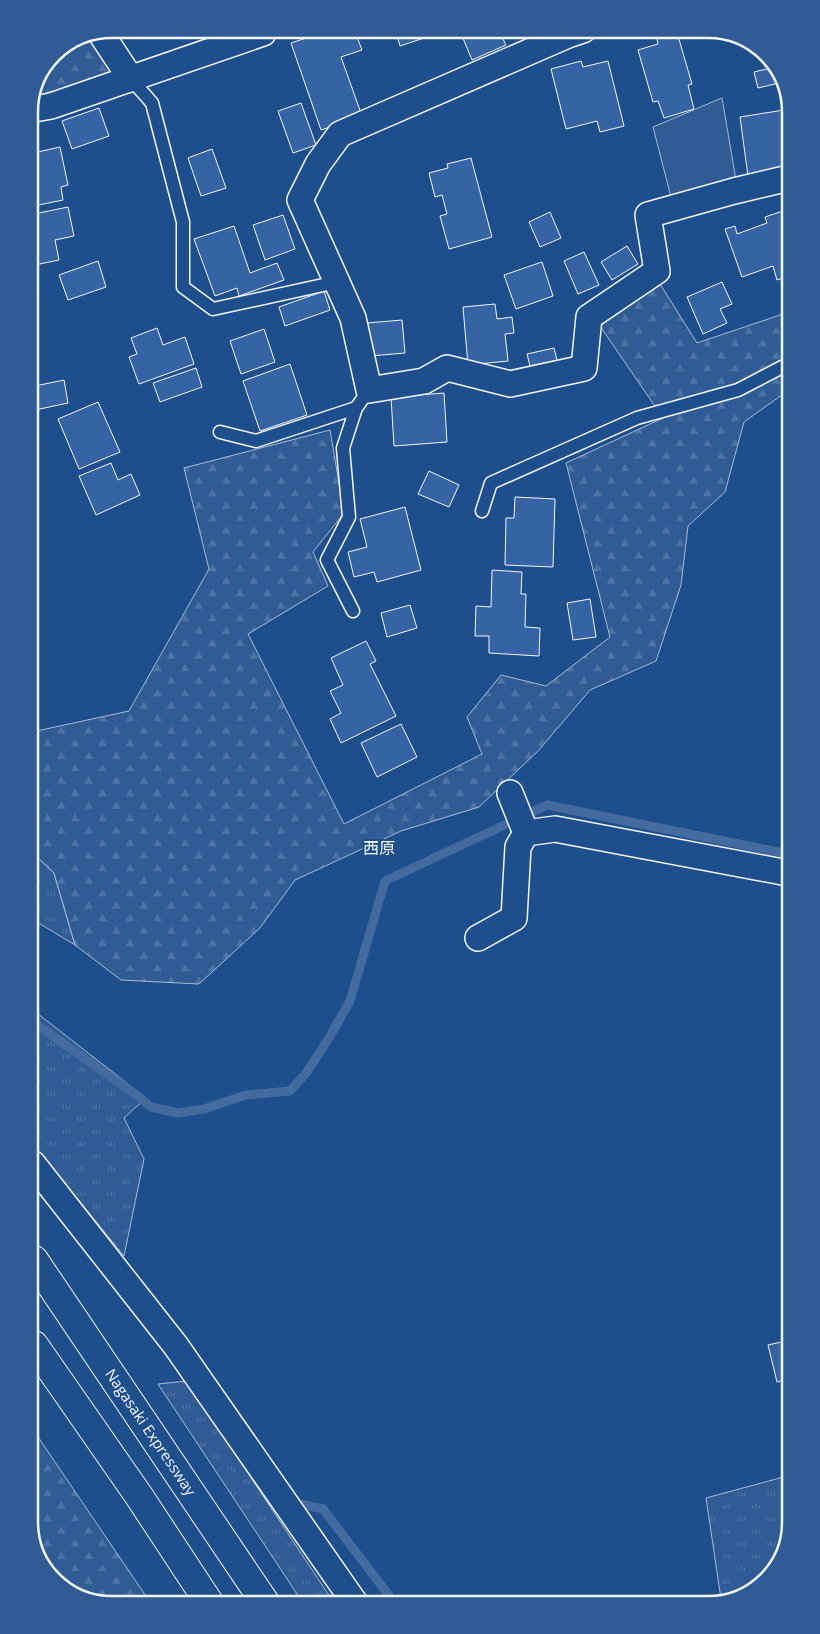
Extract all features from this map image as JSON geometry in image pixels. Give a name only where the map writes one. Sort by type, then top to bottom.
[{"type":"highway","name":"Nagasaki Expressway","points":[[37,1265],[261,1596]]},
{"type":"highway","points":[[37,1349],[140,1496],[205,1596]]},
{"type":"street","points":[[38,108],[52,106],[251,37]]},
{"type":"street","points":[[104,38],[132,78]]},
{"type":"street","points":[[559,38],[340,134],[318,164],[300,200],[352,318],[362,399],[424,381],[447,368],[510,384],[584,368],[589,317],[657,271],[648,215],[734,191],[782,181]]},
{"type":"street","points":[[512,800],[526,833]]},
{"type":"street","points":[[526,833],[555,830],[782,872]]},
{"type":"street","points":[[478,938],[514,918],[518,847],[526,833]]},
{"type":"street","points":[[37,1169],[176,1346],[350,1596]]},
{"type":"lane","points":[[132,78],[152,103],[183,222],[183,287],[213,309],[337,282]]},
{"type":"lane","points":[[482,511],[492,483],[637,418],[738,390],[782,367]]},
{"type":"lane","points":[[220,432],[256,441],[362,399]]},
{"type":"lane","points":[[352,611],[327,560],[349,517],[343,448],[362,399]]},
{"type":"green space","points":[[92,40],[117,71],[39,97],[45,79],[53,67],[63,56],[83,43]]},
{"type":"green space","points":[[722,98],[736,180],[671,197],[653,127]]},
{"type":"green space","points":[[660,284],[697,343],[782,314],[782,395],[744,422],[725,492],[688,526],[681,585],[656,661],[590,690],[539,750],[479,807],[401,831],[295,880],[260,928],[199,984],[121,980],[75,945],[54,873],[37,857],[38,731],[129,711],[209,569],[184,468],[330,430],[344,513],[313,552],[328,586],[248,634],[344,824],[482,754],[467,717],[501,675],[546,686],[610,637],[566,463],[663,418],[600,326]]},
{"type":"green space","points":[[37,857],[54,873],[75,945],[37,922]]},
{"type":"green space","points":[[37,1013],[146,1098],[124,1118],[144,1159],[124,1256],[37,1149]]},
{"type":"green space","points":[[187,1381],[329,1596],[298,1596],[158,1384]]},
{"type":"green space","points":[[37,1436],[146,1596],[107,1596],[88,1593],[59,1575],[47,1559],[39,1537],[37,1522]]},
{"type":"green space","points":[[782,1477],[781,1537],[775,1555],[761,1575],[745,1587],[723,1595],[720,1595],[706,1498]]},
{"type":"building","points":[[308,37],[357,37],[362,50],[341,57],[362,116],[321,130],[291,43]]},
{"type":"building","points":[[398,37],[425,38],[400,46]]},
{"type":"building","points":[[463,38],[502,38],[506,45],[472,60]]},
{"type":"building","points":[[656,38],[679,38],[692,84],[688,85],[694,109],[664,118],[658,101],[653,102],[638,50],[658,44]]},
{"type":"building","points":[[581,61],[583,67],[608,61],[624,126],[600,132],[597,121],[566,129],[551,69]]},
{"type":"building","points":[[768,69],[777,83],[758,88],[754,72]]},
{"type":"building","points":[[301,103],[316,145],[293,153],[278,111]]},
{"type":"building","points":[[99,108],[109,136],[72,149],[62,121]]},
{"type":"building","points":[[782,110],[782,171],[748,176],[740,117]]},
{"type":"building","points":[[60,147],[68,185],[61,187],[63,200],[38,205],[38,152]]},
{"type":"building","points":[[212,149],[226,188],[201,196],[188,158]]},
{"type":"building","points":[[471,158],[492,237],[449,249],[440,216],[447,214],[442,195],[435,197],[429,173],[448,168],[447,164]]},
{"type":"building","points":[[68,207],[74,236],[55,240],[59,260],[38,264],[38,213]]},
{"type":"building","points":[[782,211],[782,278],[777,280],[773,266],[742,277],[725,229],[735,226],[737,234],[767,223],[765,217]]},
{"type":"building","points":[[550,212],[561,238],[540,247],[529,222]]},
{"type":"building","points":[[283,215],[295,249],[265,260],[253,225]]},
{"type":"building","points":[[234,226],[250,273],[277,263],[284,280],[239,296],[237,288],[215,296],[194,239]]},
{"type":"building","points":[[627,246],[638,264],[612,280],[601,262]]},
{"type":"building","points":[[584,252],[599,285],[578,294],[564,261]]},
{"type":"building","points":[[98,261],[106,287],[68,300],[59,275]]},
{"type":"building","points":[[542,262],[553,296],[516,309],[504,275]]},
{"type":"building","points":[[722,282],[732,304],[720,309],[727,323],[703,334],[687,297]]},
{"type":"building","points":[[324,291],[330,310],[285,326],[279,307]]},
{"type":"building","points":[[495,304],[497,319],[512,317],[514,333],[505,334],[508,361],[468,365],[463,307]]},
{"type":"building","points":[[402,320],[405,353],[370,356],[367,323]]},
{"type":"building","points":[[157,328],[163,345],[185,337],[194,364],[139,384],[129,357],[137,354],[131,338]]},
{"type":"building","points":[[264,329],[275,362],[241,374],[230,341]]},
{"type":"building","points":[[554,348],[558,364],[531,370],[527,354]]},
{"type":"building","points":[[290,364],[307,415],[260,431],[243,381]]},
{"type":"building","points":[[196,368],[202,387],[160,402],[153,383]]},
{"type":"building","points":[[64,380],[68,403],[38,409],[38,385]]},
{"type":"building","points":[[444,393],[447,442],[394,446],[391,397]]},
{"type":"building","points":[[98,402],[120,452],[79,469],[58,419]]},
{"type":"building","points":[[111,463],[118,480],[131,474],[140,495],[96,515],[79,476]]},
{"type":"building","points":[[429,471],[459,485],[449,507],[418,494]]},
{"type":"building","points":[[515,497],[555,499],[553,567],[505,565],[506,518],[514,518]]},
{"type":"building","points":[[405,507],[421,570],[377,582],[374,572],[354,577],[348,552],[367,547],[360,519]]},
{"type":"building","points":[[492,570],[522,572],[521,594],[526,594],[525,627],[540,628],[539,656],[489,653],[489,636],[475,636],[476,606],[491,607]]},
{"type":"building","points":[[590,599],[596,637],[573,640],[567,603]]},
{"type":"building","points":[[410,605],[417,628],[387,637],[381,613]]},
{"type":"building","points":[[366,641],[376,661],[370,664],[396,716],[341,743],[330,719],[341,713],[330,691],[343,685],[331,658]]},
{"type":"building","points":[[401,724],[417,757],[377,777],[361,743]]},
{"type":"building","points":[[782,1342],[782,1381],[777,1382],[768,1345]]},
{"type":"waterway","points":[[37,1025],[151,1107],[178,1113],[204,1109],[246,1095],[290,1091],[307,1072],[350,1001],[385,881],[547,805],[782,853]]},
{"type":"waterway","points":[[292,1497],[296,1503],[323,1509],[389,1596]]},
{"type":"district","name":"西原","points":[[379,848]]}]
